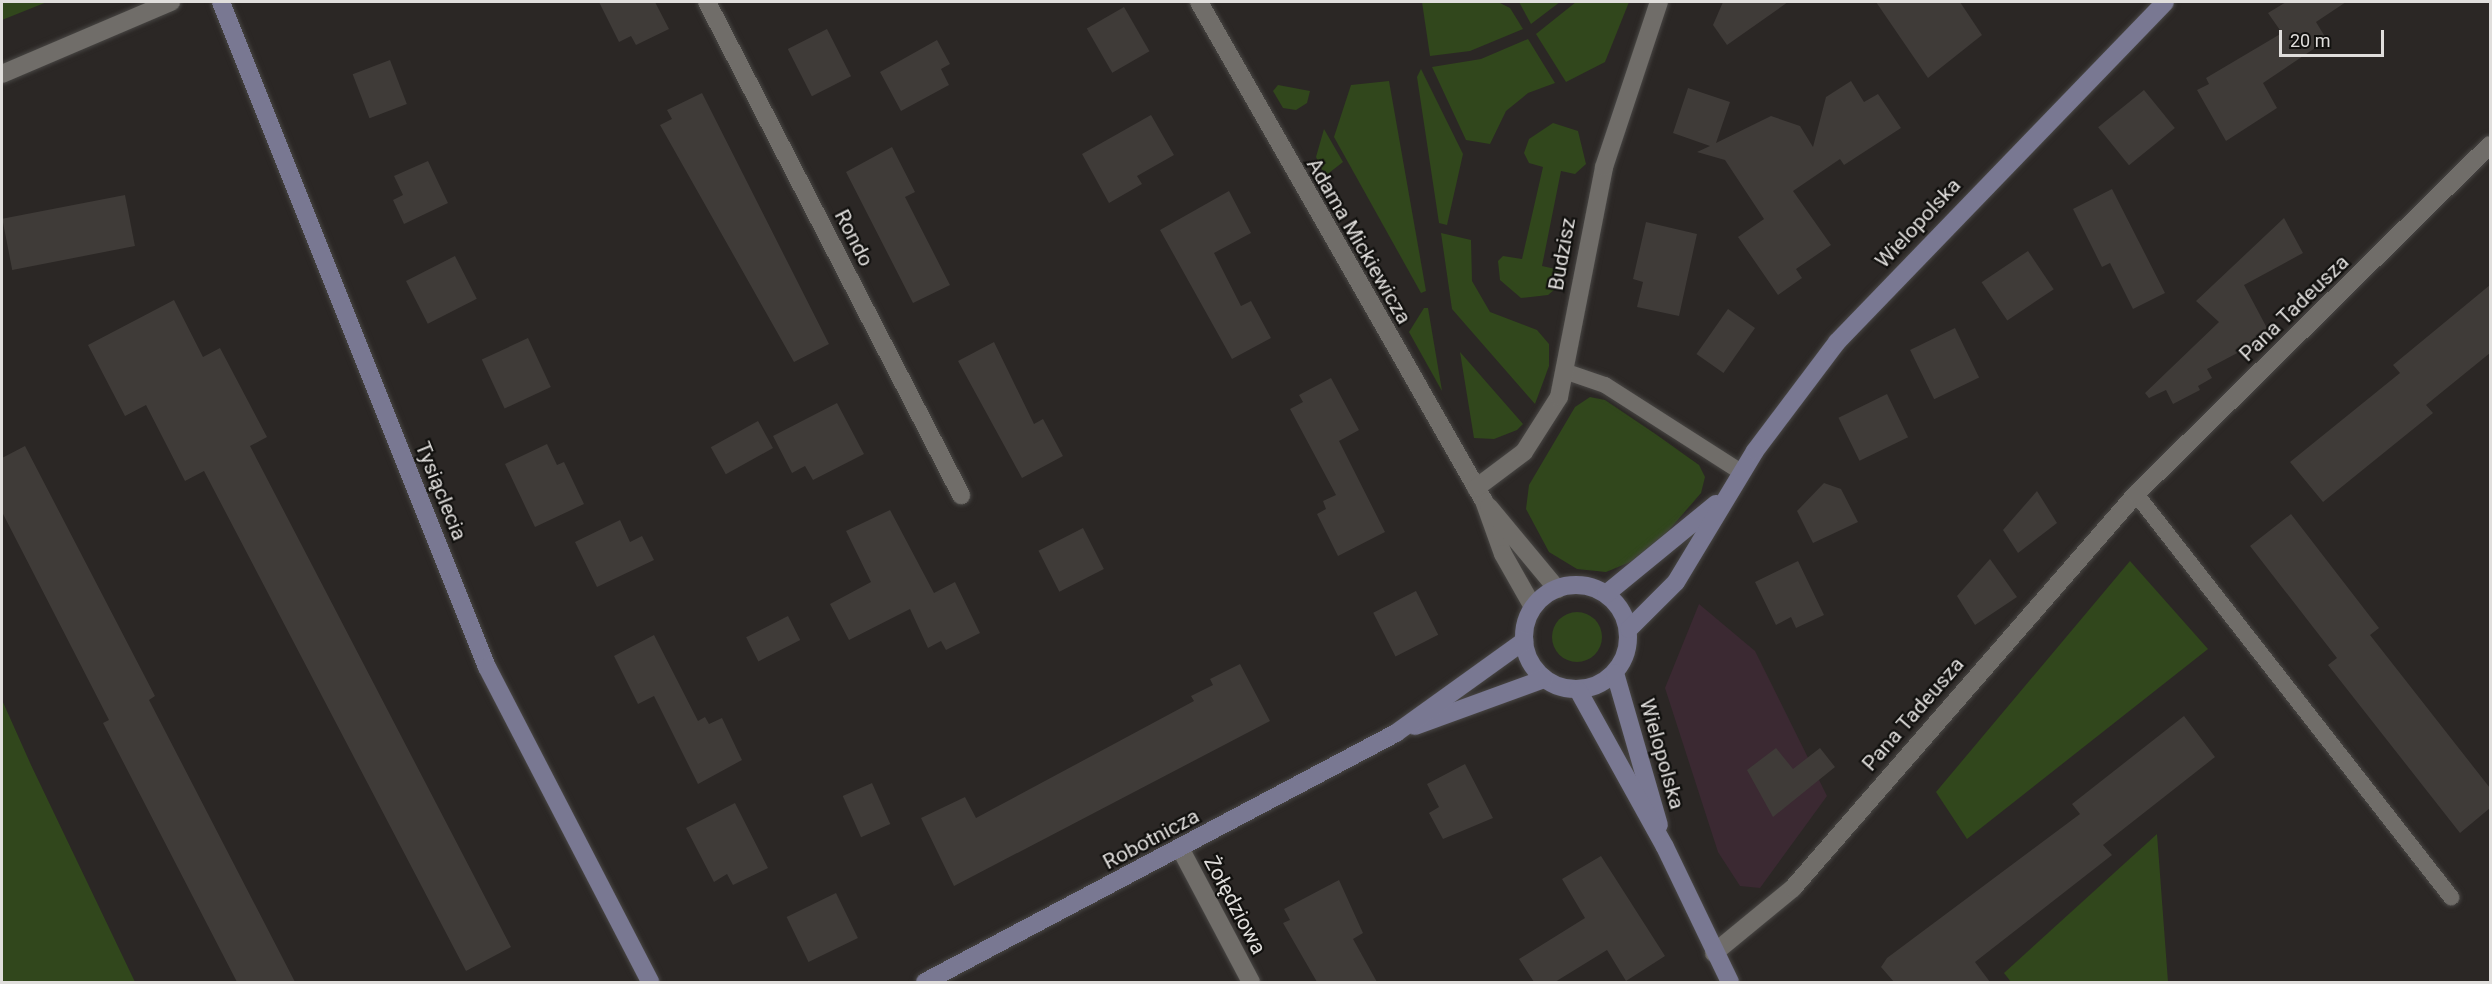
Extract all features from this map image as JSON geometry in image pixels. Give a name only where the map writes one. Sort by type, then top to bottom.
[{"type":"street","points":[[2,74],[171,2]]},
{"type":"street","name":"Tysiąclecia","points":[[221,2],[487,667],[650,982]]},
{"type":"street","name":"Rondo","points":[[707,2],[961,495]]},
{"type":"street","name":"Adama Mickiewicza","points":[[1199,2],[1480,495],[1503,554],[1533,607]]},
{"type":"street","name":"Budzisz","points":[[1480,495],[1524,452],[1543,429],[1567,372],[1581,270],[1601,178],[1659,2]]},
{"type":"street","name":"Wielopolska","points":[[1629,629],[1676,582],[1741,472],[1837,342],[2165,2]]},
{"type":"street","name":"Pana Tadeusza","points":[[1714,953],[1793,888],[2136,494],[2488,155]]},
{"type":"street","name":"Adama Mickiewicza","points":[[1480,495],[1557,589]]},
{"type":"street","name":"Wielopolska","points":[[1606,594],[1726,495]]},
{"type":"street","points":[[1580,585],[1606,594],[1629,629],[1628,650],[1615,673],[1599,685],[1578,690],[1544,679],[1530,663],[1524,641],[1533,607],[1557,589],[1580,585]]},
{"type":"street","name":"Robotnicza","points":[[925,982],[1396,733],[1524,641]]},
{"type":"street","name":"Wielopolska","points":[[1615,673],[1665,847]]},
{"type":"street","name":"Robotnicza","points":[[1396,733],[1544,679]]},
{"type":"street","name":"Wielopolska","points":[[1578,690],[1665,847],[1714,953],[1730,982]]},
{"type":"street","name":"Żołędziowa","points":[[1180,848],[1251,982]]},
{"type":"lane","points":[[1567,372],[1605,385],[1741,472]]},
{"type":"lane","points":[[2136,494],[2451,897]]},
{"type":"shaded area","points":[[1699,604],[1755,651],[1827,796],[1760,888],[1740,886],[1718,852],[1665,688]]},
{"type":"green space","points":[[2,2],[47,2],[2,20]]},
{"type":"green space","points":[[1422,2],[1498,2],[1510,8],[1523,29],[1470,51],[1430,56]]},
{"type":"green space","points":[[1519,2],[1560,2],[1531,24]]},
{"type":"green space","points":[[1576,2],[1629,2],[1605,62],[1566,82],[1536,34]]},
{"type":"green space","points":[[1528,39],[1555,83],[1528,93],[1506,111],[1490,144],[1466,140],[1432,67],[1481,59]]},
{"type":"green space","points":[[1421,69],[1463,154],[1447,225],[1439,223],[1417,77]]},
{"type":"green space","points":[[1389,81],[1426,291],[1421,293],[1334,137],[1351,85]]},
{"type":"green space","points":[[1278,85],[1310,91],[1307,103],[1296,110],[1283,108],[1273,91]]},
{"type":"green space","points":[[1553,123],[1578,131],[1586,164],[1575,174],[1561,171],[1542,266],[1560,270],[1560,285],[1548,295],[1521,298],[1500,280],[1498,261],[1503,256],[1522,259],[1543,167],[1529,163],[1524,153],[1529,139]]},
{"type":"green space","points":[[1324,129],[1343,162],[1325,176],[1316,157]]},
{"type":"green space","points":[[1441,233],[1471,240],[1472,281],[1490,312],[1537,330],[1549,344],[1549,366],[1535,404],[1452,309]]},
{"type":"green space","points":[[1424,308],[1428,308],[1442,391],[1409,332]]},
{"type":"green space","points":[[1460,352],[1523,424],[1517,430],[1494,439],[1474,438]]},
{"type":"green space","points":[[1590,397],[1605,400],[1654,433],[1699,465],[1705,477],[1701,493],[1663,537],[1635,560],[1606,572],[1577,569],[1549,552],[1526,509],[1529,485],[1575,407]]},
{"type":"green space","points":[[2130,561],[2208,649],[1967,839],[1936,792]]},
{"type":"green space","points":[[1577,612],[1595,619],[1602,637],[1595,655],[1577,662],[1559,655],[1552,637],[1559,619]]},
{"type":"green space","points":[[2,700],[31,765],[135,982],[2,982]]},
{"type":"green space","points":[[2157,834],[2168,982],[2011,982],[2004,973]]},
{"type":"building","points":[[599,2],[655,2],[669,29],[636,45],[631,36],[619,42]]},
{"type":"building","points":[[1723,2],[1788,2],[1727,45],[1713,25]]},
{"type":"building","points":[[1876,2],[1960,2],[1982,35],[1928,78]]},
{"type":"building","points":[[2286,2],[2346,2],[2316,22],[2327,40],[2263,83],[2277,108],[2226,141],[2197,90],[2209,84],[2206,78],[2282,33],[2268,13]]},
{"type":"building","points":[[1124,7],[1150,51],[1112,73],[1087,28]]},
{"type":"building","points":[[827,29],[851,76],[812,96],[788,49]]},
{"type":"building","points":[[937,40],[950,64],[941,69],[949,85],[901,111],[880,72]]},
{"type":"building","points":[[390,60],[407,104],[370,118],[353,74]]},
{"type":"building","points":[[1851,81],[1864,102],[1878,94],[1901,128],[1844,165],[1840,159],[1793,191],[1831,245],[1796,269],[1802,278],[1778,295],[1738,237],[1764,219],[1725,160],[1697,152],[1710,146],[1673,133],[1688,88],[1730,102],[1716,143],[1771,116],[1800,126],[1813,147],[1826,97]]},
{"type":"building","points":[[2144,90],[2175,128],[2129,165],[2098,127]]},
{"type":"building","points":[[702,93],[829,344],[794,362],[660,125],[672,119],[667,110]]},
{"type":"building","points":[[1151,115],[1174,155],[1137,176],[1142,184],[1109,203],[1082,154]]},
{"type":"building","points":[[892,147],[915,192],[905,197],[950,285],[913,303],[846,172]]},
{"type":"building","points":[[428,161],[448,203],[404,224],[393,200],[403,195],[394,176]]},
{"type":"building","points":[[2112,189],[2165,293],[2133,309],[2110,263],[2102,267],[2073,209]]},
{"type":"building","points":[[1229,191],[1251,233],[1214,253],[1241,306],[1251,301],[1271,338],[1232,359],[1160,230]]},
{"type":"building","points":[[125,195],[135,246],[12,270],[2,219]]},
{"type":"building","points":[[2284,218],[2303,253],[2244,285],[2267,328],[2243,350],[2207,369],[2212,378],[2198,386],[2200,390],[2173,404],[2166,390],[2149,398],[2145,393],[2219,322],[2196,301]]},
{"type":"building","points":[[1646,222],[1697,234],[1679,316],[1637,307],[1643,282],[1633,279]]},
{"type":"building","points":[[2028,251],[2054,289],[2007,320],[1982,282]]},
{"type":"building","points":[[455,256],[477,299],[428,324],[406,281]]},
{"type":"building","points":[[2490,285],[2490,353],[2426,405],[2433,413],[2323,502],[2290,462],[2400,373],[2393,365]]},
{"type":"building","points":[[174,300],[203,357],[220,348],[267,437],[250,446],[511,947],[466,971],[204,471],[185,481],[146,405],[125,416],[88,345]]},
{"type":"building","points":[[1728,309],[1755,328],[1723,373],[1696,354]]},
{"type":"building","points":[[1955,328],[1979,377],[1934,399],[1910,350]]},
{"type":"building","points":[[528,338],[551,387],[505,408],[482,360]]},
{"type":"building","points":[[994,342],[1034,424],[1043,419],[1063,456],[1022,478],[958,361]]},
{"type":"building","points":[[1331,378],[1359,430],[1339,441],[1385,532],[1338,556],[1317,514],[1326,509],[1323,501],[1336,495],[1290,409],[1303,402],[1299,395]]},
{"type":"building","points":[[1887,394],[1908,437],[1860,461],[1838,418]]},
{"type":"building","points":[[837,403],[864,454],[813,480],[805,466],[792,473],[773,436]]},
{"type":"building","points":[[758,421],[773,448],[726,474],[711,447]]},
{"type":"building","points":[[547,444],[557,465],[564,462],[584,504],[535,527],[505,464]]},
{"type":"building","points":[[25,446],[155,696],[149,700],[295,982],[237,982],[103,723],[109,720],[2,512],[2,458]]},
{"type":"building","points":[[1824,483],[1841,489],[1858,522],[1813,543],[1797,511]]},
{"type":"building","points":[[2037,491],[2057,523],[2018,553],[2003,530]]},
{"type":"building","points":[[890,510],[934,593],[955,582],[980,633],[946,650],[941,641],[928,648],[910,609],[849,640],[830,604],[871,582],[846,531]]},
{"type":"building","points":[[2291,514],[2379,628],[2370,635],[2490,788],[2490,808],[2460,833],[2328,665],[2337,658],[2250,546]]},
{"type":"building","points":[[620,520],[630,542],[642,536],[654,560],[597,587],[575,542]]},
{"type":"building","points":[[1083,528],[1104,569],[1059,592],[1038,551]]},
{"type":"building","points":[[1990,559],[2017,597],[1975,625],[1957,596]]},
{"type":"building","points":[[1798,561],[1824,615],[1796,628],[1791,617],[1776,625],[1755,582]]},
{"type":"building","points":[[1416,591],[1438,635],[1395,656],[1373,613]]},
{"type":"building","points":[[788,616],[800,640],[758,661],[746,637]]},
{"type":"building","points":[[654,635],[698,721],[705,717],[709,724],[722,718],[742,760],[698,784],[654,696],[638,704],[614,656]]},
{"type":"building","points":[[1240,664],[1270,721],[954,886],[921,818],[965,797],[976,818],[1194,701],[1191,696],[1213,685],[1210,679]]},
{"type":"building","points":[[2184,716],[2215,757],[2103,845],[2112,855],[1975,962],[1990,982],[1894,982],[1881,967],[1887,958],[2080,814],[2072,804]]},
{"type":"building","points":[[1776,748],[1793,769],[1820,748],[1835,767],[1773,817],[1747,770]]},
{"type":"building","points":[[1465,764],[1493,818],[1443,839],[1429,813],[1439,807],[1427,784]]},
{"type":"building","points":[[872,783],[890,824],[861,837],[843,796]]},
{"type":"building","points":[[735,803],[768,868],[733,885],[727,874],[714,882],[686,828]]},
{"type":"building","points":[[1601,856],[1665,956],[1626,981],[1607,950],[1555,982],[1534,982],[1519,959],[1585,918],[1562,879]]},
{"type":"building","points":[[1339,880],[1363,933],[1353,939],[1377,982],[1317,982],[1283,923],[1290,920],[1284,909]]},
{"type":"building","points":[[836,893],[858,938],[808,962],[787,917]]}]
